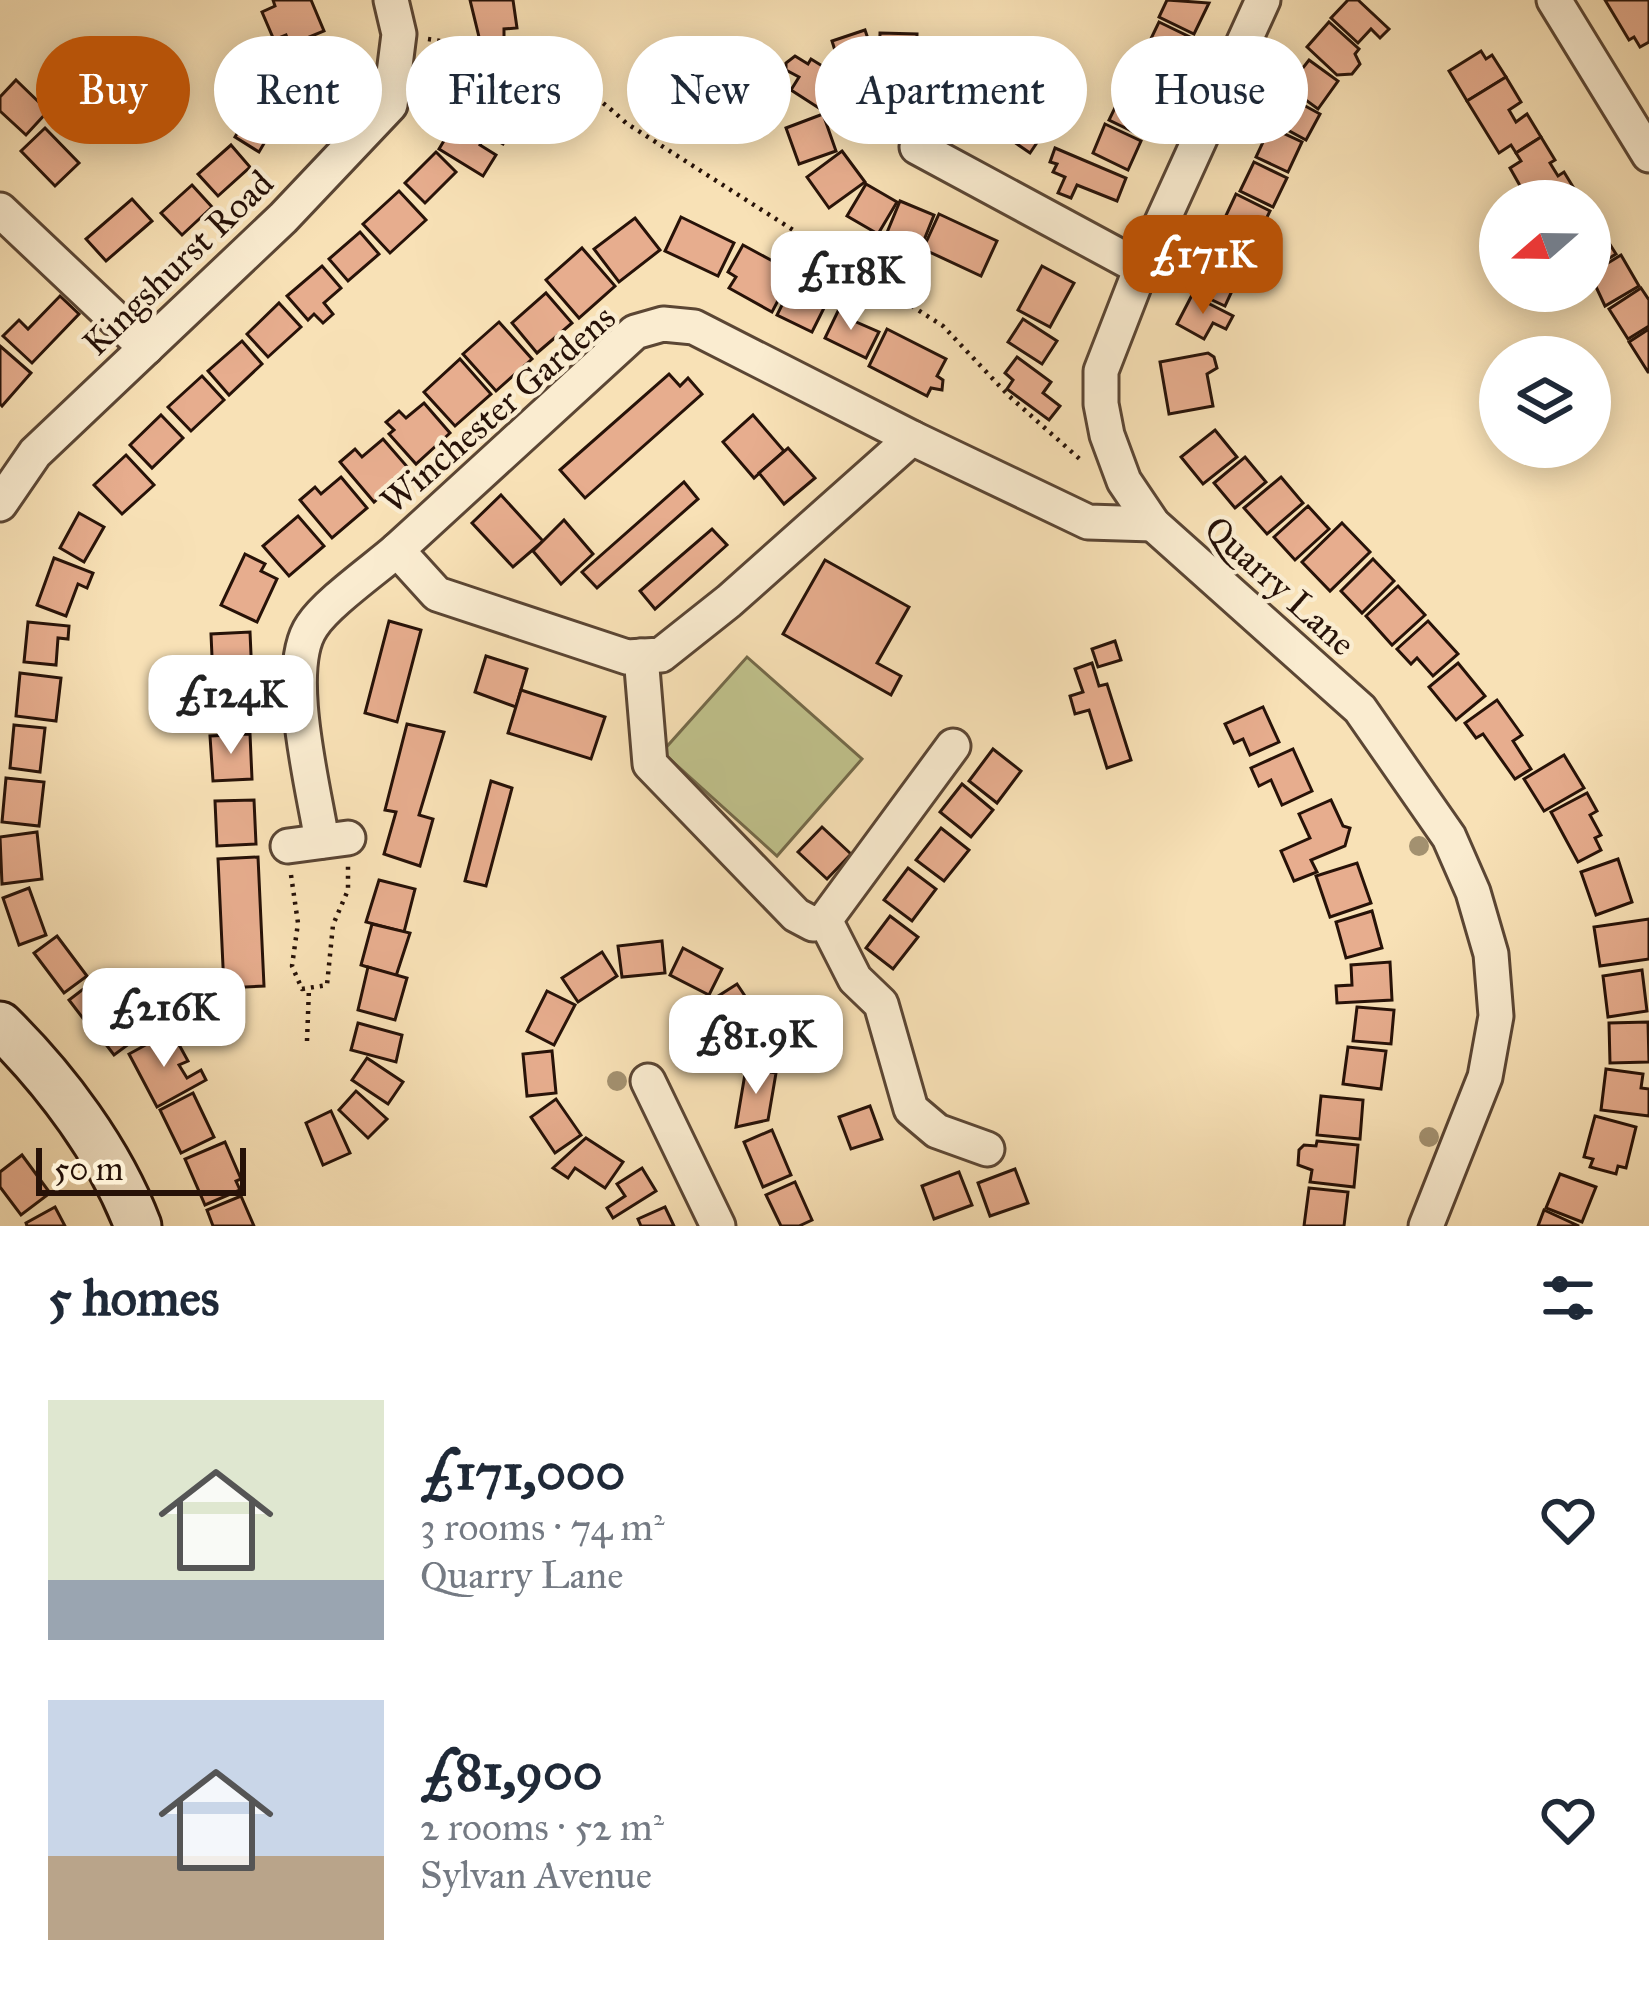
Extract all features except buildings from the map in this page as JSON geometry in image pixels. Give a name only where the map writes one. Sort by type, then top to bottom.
[{"type":"street","name":"Kingshurst Road","points":[[0,504],[35,453],[283,218],[390,105],[399,34],[391,0]]},
{"type":"street","name":"Quarry Lane","points":[[1263,0],[1141,268],[1101,370],[1101,404],[1124,481],[1153,524],[1360,709],[1449,837],[1473,892],[1491,954],[1496,1016],[1485,1077],[1426,1226]]},
{"type":"street","points":[[1554,0],[1649,155]]},
{"type":"street","points":[[917,147],[1141,268]]},
{"type":"street","points":[[0,210],[146,348]]},
{"type":"street","name":"Winchester Gardens","points":[[319,841],[299,676],[302,647],[312,625],[635,332],[664,324],[694,327],[1088,522],[1153,524]]},
{"type":"street","points":[[912,438],[661,656],[641,656],[650,764],[796,915],[813,924],[825,920],[953,746]]},
{"type":"street","name":"Winchester Gardens","points":[[397,550],[437,594],[627,657],[641,656]]},
{"type":"street","points":[[825,920],[855,979],[881,1004],[911,1109],[937,1131],[987,1149]]},
{"type":"street","points":[[0,1025],[27,1052],[99,1149],[138,1226]]},
{"type":"street","points":[[648,1081],[718,1226]]},
{"type":"path","points":[[399,34],[529,58],[579,84],[626,123],[943,326],[1010,396],[1088,466]]},
{"type":"path","points":[[319,841],[348,890],[333,925],[327,985],[302,989],[292,966],[319,841]]},
{"type":"path","points":[[308,1041],[309,988]]},
{"type":"green space","points":[[747,657],[862,759],[777,856],[662,752]]}]
